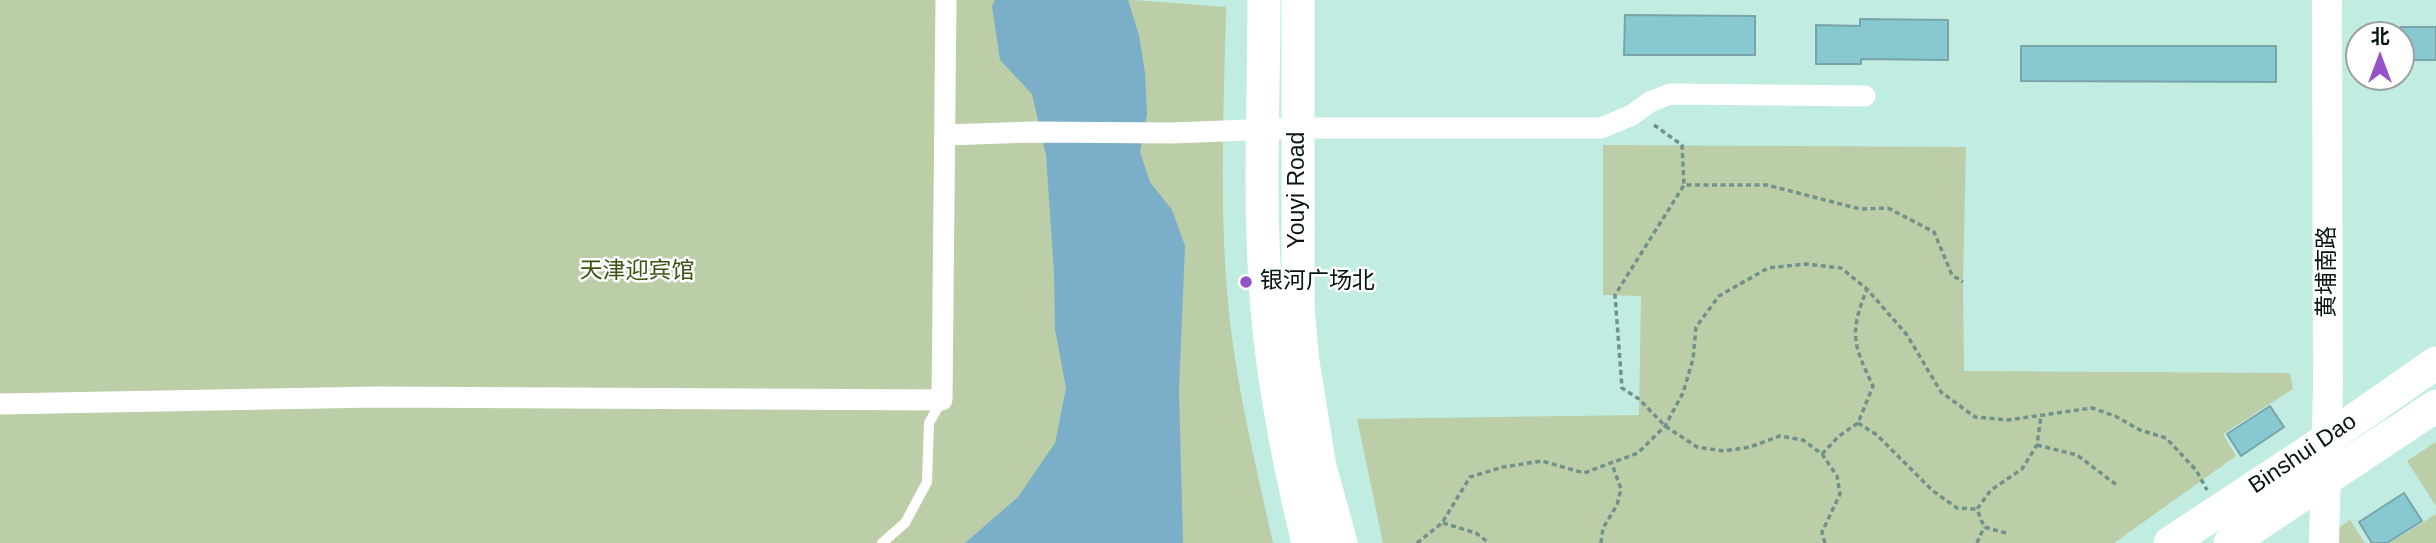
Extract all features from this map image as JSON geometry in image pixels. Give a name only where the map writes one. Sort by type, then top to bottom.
[{"type":"main road","name":"Youyi Road","points":[[1264,0],[1265,280],[1286,452],[1308,543]]},
{"type":"main road","name":"Youyi Road","points":[[1298,0],[1298,308],[1303,362],[1320,467],[1340,543]]},
{"type":"main road","name":"Binshui Dao","points":[[2169,543],[2436,363]]},
{"type":"main road","name":"Binshui Dao","points":[[2230,543],[2436,406]]},
{"type":"street","points":[[0,404],[376,397],[942,400],[946,0]]},
{"type":"street","name":"黄埔南路","points":[[2314,0],[2319,444]]},
{"type":"street","name":"黄埔南路","points":[[2324,543],[2318,485],[2327,0]]},
{"type":"street","points":[[946,135],[1032,132],[1172,133],[1298,128],[1601,128],[1670,94],[1865,96]]},
{"type":"street","name":"黄埔南路","points":[[2309,543],[2318,485]]},
{"type":"lane","points":[[883,543],[905,523],[927,482],[929,423],[942,400]]},
{"type":"path","points":[[1654,125],[1682,145],[1684,186],[1615,295],[1622,388],[1639,399],[1665,426],[1697,447],[1724,451],[1751,447],[1780,436],[1803,440],[1822,454],[1837,476],[1840,494],[1822,532],[1825,543]]},
{"type":"path","points":[[1684,186],[1767,185],[1860,209],[1888,208],[1934,232],[1952,275],[1963,282]]},
{"type":"path","points":[[1417,543],[1442,523],[1470,477],[1503,467],[1542,461],[1584,473],[1638,453],[1665,426],[1683,393],[1693,359],[1696,327],[1719,296],[1768,268],[1807,264],[1840,268],[1867,289],[1908,335],[1941,392],[1976,418],[2008,420],[2092,408],[2115,416],[2140,430],[2166,438],[2196,470],[2207,491]]},
{"type":"path","points":[[1822,454],[1857,423],[1873,386],[1853,336],[1857,314],[1867,289]]},
{"type":"path","points":[[1977,509],[1991,490],[2022,469],[2037,445],[2041,416]]},
{"type":"path","points":[[1857,423],[1878,435],[1933,491],[1957,508],[1977,509]]},
{"type":"path","points":[[2037,445],[2077,455],[2118,486]]},
{"type":"path","points":[[1601,543],[1603,528],[1617,505],[1621,489],[1612,464]]},
{"type":"path","points":[[1977,509],[1984,527],[1978,543]]},
{"type":"path","points":[[1442,523],[1476,533],[1489,543]]},
{"type":"path","points":[[1984,527],[2006,533]]},
{"type":"green space","name":"天津迎宾馆","points":[[0,0],[1134,0],[1226,7],[1223,191],[1228,301],[1241,393],[1273,543],[0,543]]},
{"type":"green space","points":[[1603,145],[1966,147],[1964,371],[2290,373],[2293,389],[2223,434],[2236,456],[2114,543],[1383,543],[1357,419],[1639,415],[1641,296],[1603,295]]},
{"type":"green space","points":[[2436,442],[2436,506],[2407,461]]},
{"type":"green space","points":[[2436,514],[2436,543],[2390,543]]},
{"type":"green space","points":[[2350,520],[2365,543],[2316,543]]},
{"type":"water","points":[[995,0],[1128,0],[1139,35],[1145,73],[1147,114],[1140,152],[1150,182],[1172,210],[1185,246],[1179,391],[1183,543],[965,543],[1018,497],[1055,443],[1066,388],[1055,329],[1046,155],[1032,94],[1000,60],[992,6]]},
{"type":"building","points":[[1625,15],[1755,16],[1755,55],[1624,55]]},
{"type":"building","points":[[1860,19],[1948,20],[1948,60],[1861,59],[1861,64],[1816,64],[1816,25],[1860,26]]},
{"type":"building","points":[[2415,27],[2436,27],[2436,60],[2415,60]]},
{"type":"building","points":[[2021,46],[2276,46],[2276,82],[2021,81]]},
{"type":"building","points":[[2270,406],[2284,427],[2241,456],[2227,434]]},
{"type":"building","points":[[2404,493],[2422,521],[2387,543],[2372,543],[2359,522]]},
{"type":"place","name":"银河广场北","points":[[1246,282]]}]
